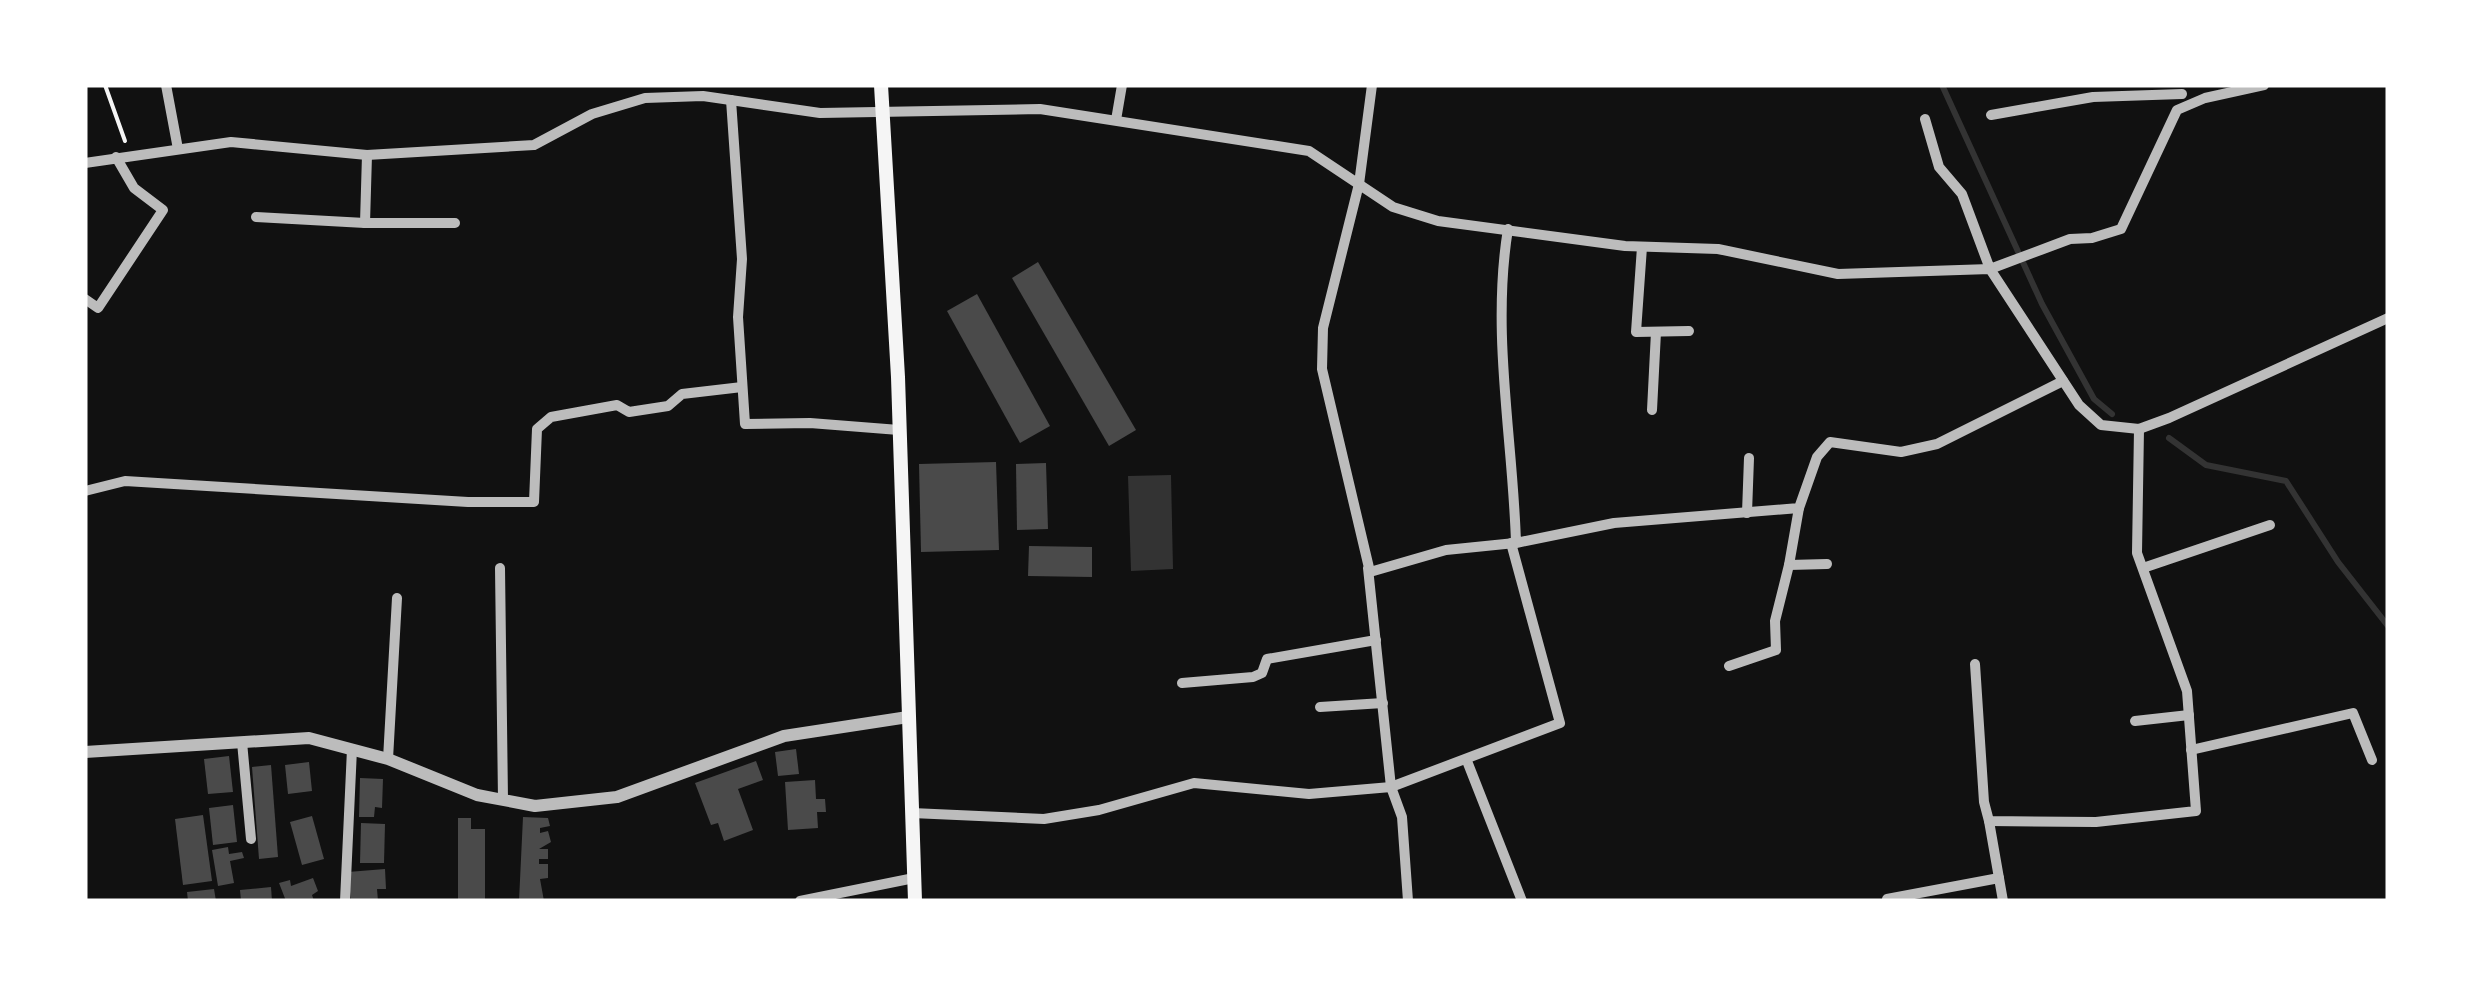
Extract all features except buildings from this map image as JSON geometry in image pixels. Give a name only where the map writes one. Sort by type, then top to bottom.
[{"type":"main road","points":[[880,85],[900,430],[915,901]]},
{"type":"street","points":[[166,85],[178,149]]},
{"type":"street","points":[[1116,120],[1122,85]]},
{"type":"street","points":[[1370,572],[1322,368],[1323,328],[1359,184],[1372,85]]},
{"type":"street","points":[[85,162],[231,142],[367,155],[534,146],[592,114],[645,98],[731,100],[820,112],[881,108],[1040,109],[1309,152],[1393,207],[1438,221],[1642,247],[1718,249],[1838,274],[1990,269],[2070,239],[2092,238],[2120,229],[2177,110],[2264,85]]},
{"type":"street","points":[[1992,115],[2093,97],[2181,90],[2184,108]]},
{"type":"street","points":[[731,100],[742,259],[738,318],[745,424],[900,430]]},
{"type":"street","points":[[1925,119],[1939,167],[1962,194],[1990,269],[2079,406],[2101,425],[2138,428],[2317,354],[2388,318]]},
{"type":"street","points":[[364,223],[367,155]]},
{"type":"street","points":[[85,299],[98,308],[162,210],[134,188],[116,157]]},
{"type":"street","points":[[256,217],[454,223]]},
{"type":"street","points":[[912,813],[1044,818],[1099,810],[1194,783],[1309,794],[1392,787],[1560,723],[1514,543],[1502,344],[1502,268],[1508,229]]},
{"type":"street","points":[[1642,247],[1636,332],[1689,331]]},
{"type":"street","points":[[1652,410],[1656,332]]},
{"type":"street","points":[[1729,666],[1776,650],[1776,621],[1798,508],[1816,457],[1830,442],[1874,451],[1937,444],[2063,381]]},
{"type":"street","points":[[85,491],[125,481],[468,502],[534,502],[537,428],[551,418],[618,405],[629,412],[668,406],[682,394],[742,387]]},
{"type":"street","points":[[1989,821],[2096,822],[2196,812],[2187,691],[2138,553],[2138,428]]},
{"type":"street","points":[[1746,512],[1749,458]]},
{"type":"street","points":[[1370,572],[1446,550],[1514,543],[1614,523],[1798,508]]},
{"type":"street","points":[[2143,568],[2270,525]]},
{"type":"street","points":[[1789,564],[1827,564]]},
{"type":"street","points":[[500,568],[503,800]]},
{"type":"street","points":[[1370,572],[1368,568],[1392,787],[1402,817],[1408,901]]},
{"type":"street","points":[[388,758],[397,598]]},
{"type":"street","points":[[1182,683],[1253,677],[1262,673],[1267,659],[1376,640]]},
{"type":"street","points":[[1975,664],[1984,802],[2003,901]]},
{"type":"street","points":[[1320,706],[1382,703]]},
{"type":"street","points":[[2191,750],[2353,713],[2372,760]]},
{"type":"street","points":[[2136,721],[2189,716]]},
{"type":"street","points":[[85,752],[309,738],[388,758],[478,795],[534,806],[617,797],[784,736],[908,717]]},
{"type":"street","points":[[242,742],[251,839]]},
{"type":"street","points":[[346,901],[352,749]]},
{"type":"street","points":[[1467,761],[1522,901]]},
{"type":"street","points":[[800,901],[914,878]]},
{"type":"street","points":[[1887,898],[1999,878]]},
{"type":"path","points":[[106,85],[129,155]]},
{"type":"shaded area","points":[[1171,475],[1173,569],[1131,571],[1128,476]]},
{"type":"waterway","points":[[1942,85],[2042,304],[2094,399],[2112,414]]},
{"type":"waterway","points":[[2169,438],[2206,465],[2286,481],[2338,562],[2388,626]]}]
